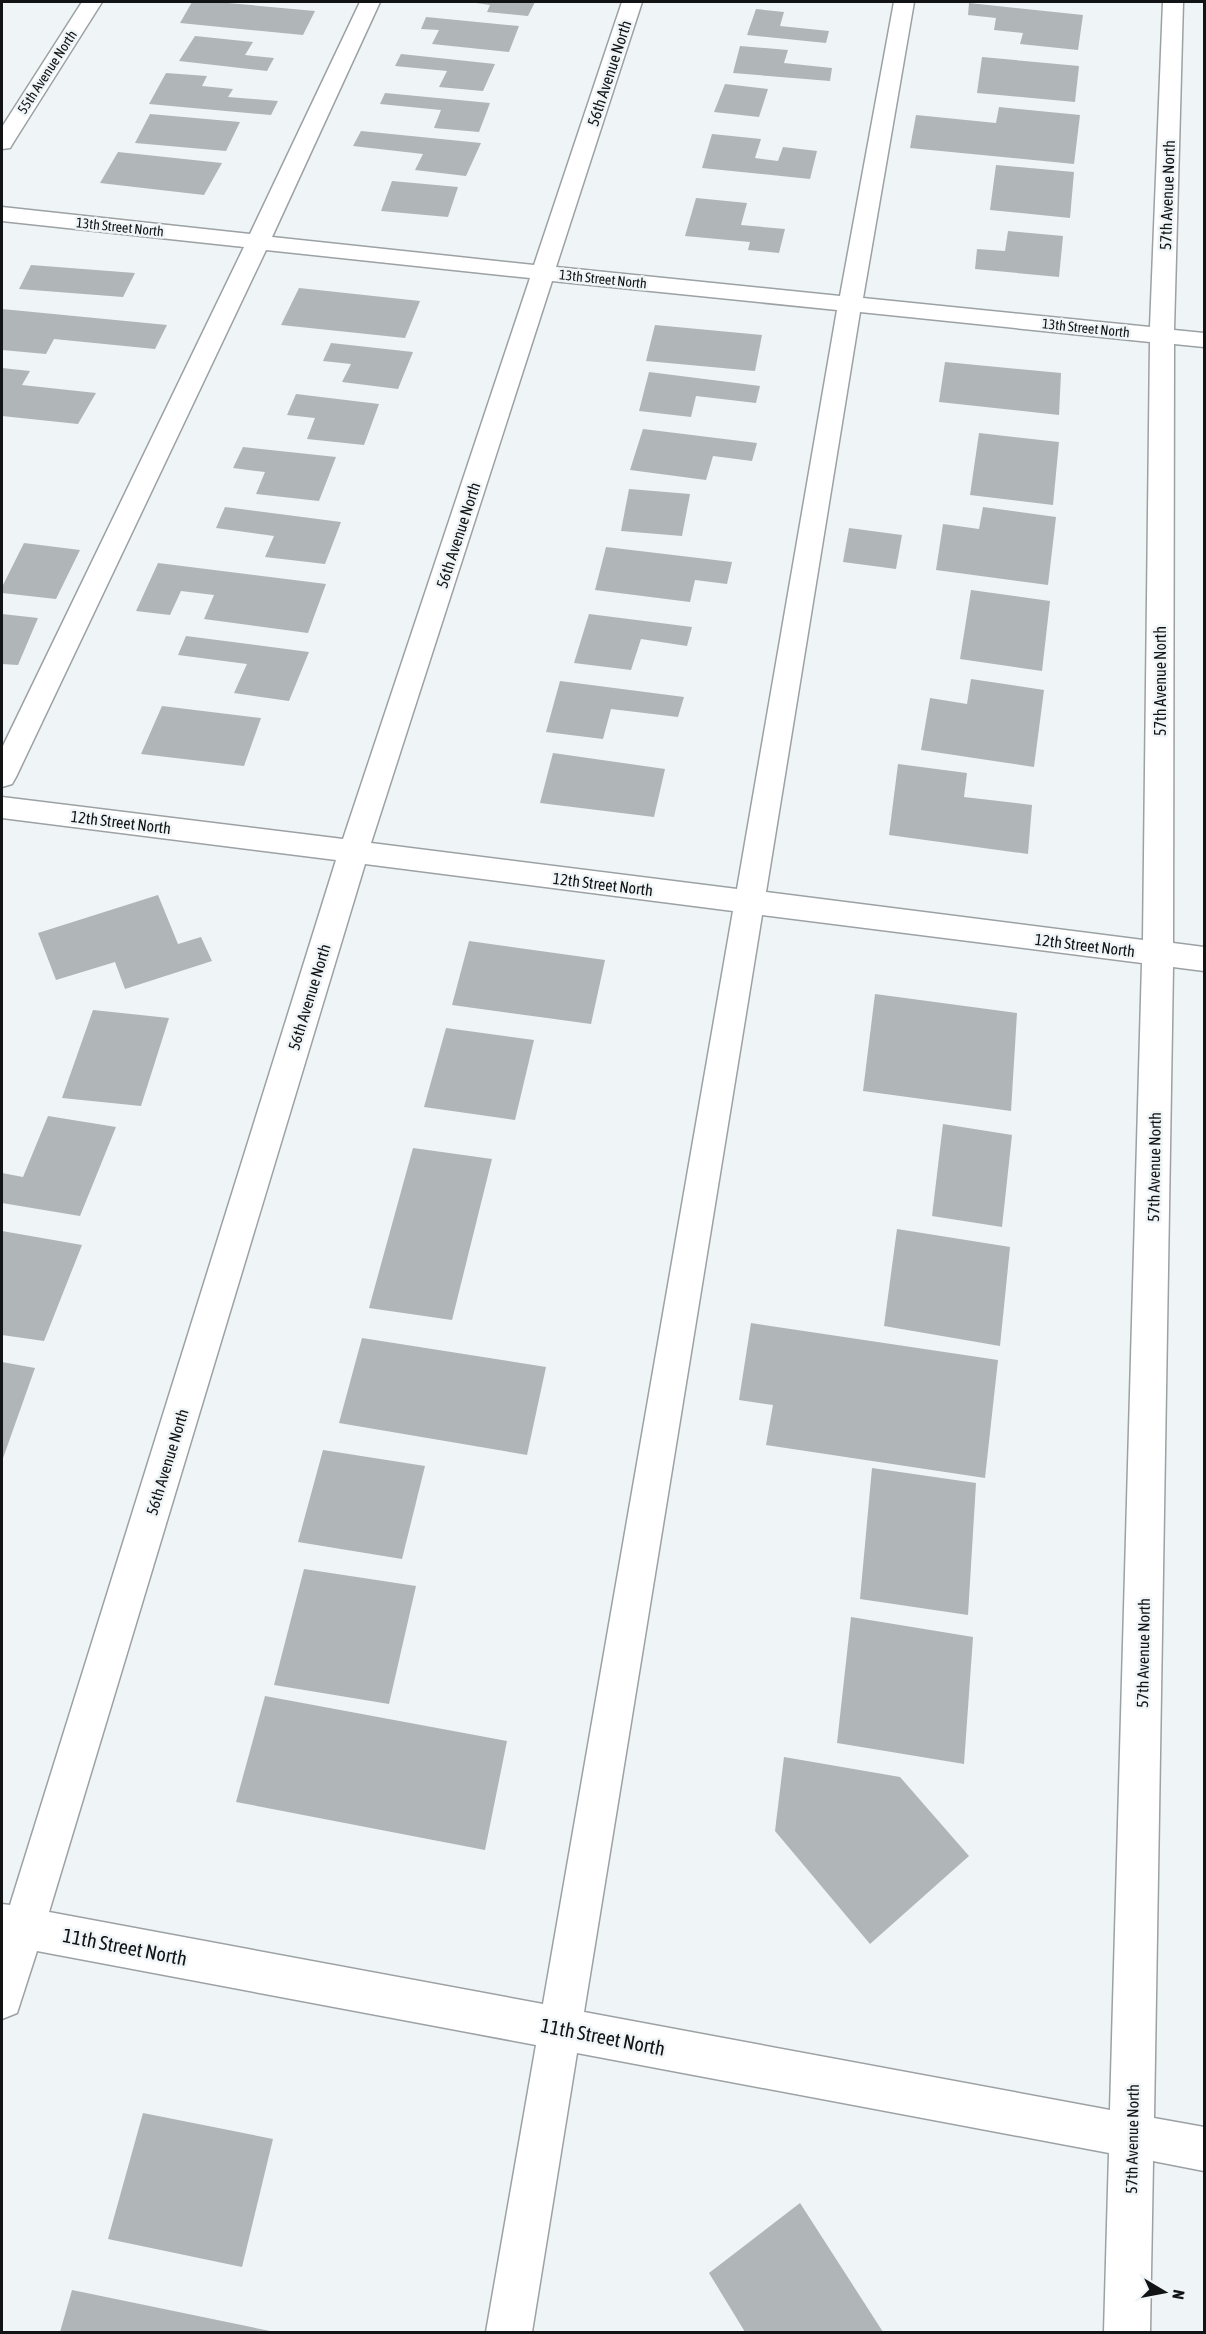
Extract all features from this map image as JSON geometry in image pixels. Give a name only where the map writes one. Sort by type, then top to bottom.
[{"type":"street","name":"55th Avenue North","points":[[2,143],[93,2]]},
{"type":"street","points":[[2,777],[370,2]]},
{"type":"street","name":"56th Avenue North","points":[[2,1998],[13,1926],[353,853],[632,2]]},
{"type":"street","points":[[509,2332],[850,304],[904,2]]},
{"type":"street","name":"57th Avenue North","points":[[1126,2332],[1158,954],[1162,336],[1173,2]]},
{"type":"street","name":"13th Street North","points":[[2,214],[544,273],[1204,340]]},
{"type":"street","name":"12th Street North","points":[[2,807],[1204,959]]},
{"type":"street","name":"11th Street North","points":[[13,1926],[1204,2149]]},
{"type":"building","points":[[192,2],[217,2],[315,11],[303,35],[180,23]]},
{"type":"building","points":[[469,2],[535,2],[528,16],[487,12],[490,5]]},
{"type":"building","points":[[969,3],[1083,15],[1078,50],[1020,44],[1023,33],[994,30],[996,18],[968,15]]},
{"type":"building","points":[[756,9],[784,12],[780,26],[829,31],[826,43],[747,35]]},
{"type":"building","points":[[426,17],[519,26],[509,52],[432,44],[439,30],[421,29]]},
{"type":"building","points":[[195,36],[253,42],[245,55],[274,58],[267,71],[179,61]]},
{"type":"building","points":[[740,46],[788,50],[784,63],[832,68],[830,81],[733,73]]},
{"type":"building","points":[[401,54],[495,64],[483,91],[439,87],[447,71],[395,66]]},
{"type":"building","points":[[982,57],[1079,66],[1075,102],[977,93]]},
{"type":"building","points":[[166,73],[207,76],[202,86],[233,89],[228,97],[278,101],[271,115],[149,104]]},
{"type":"building","points":[[725,84],[768,89],[759,117],[714,112]]},
{"type":"building","points":[[385,93],[490,103],[479,132],[434,128],[441,110],[380,104]]},
{"type":"building","points":[[999,107],[1080,115],[1074,164],[910,148],[916,115],[996,123]]},
{"type":"building","points":[[150,114],[240,122],[226,151],[135,143]]},
{"type":"building","points":[[361,131],[481,143],[466,176],[415,170],[423,154],[353,146]]},
{"type":"building","points":[[712,134],[761,139],[755,158],[778,161],[783,147],[817,151],[810,179],[702,168]]},
{"type":"building","points":[[118,152],[222,163],[204,195],[100,183]]},
{"type":"building","points":[[996,165],[1074,172],[1070,218],[990,210]]},
{"type":"building","points":[[392,181],[458,187],[448,217],[381,211]]},
{"type":"building","points":[[696,198],[747,203],[741,225],[785,229],[779,253],[748,250],[750,242],[685,236]]},
{"type":"building","points":[[1008,231],[1063,236],[1059,277],[975,269],[977,249],[1005,251]]},
{"type":"building","points":[[31,265],[135,273],[123,297],[19,289]]},
{"type":"building","points":[[299,288],[420,301],[405,338],[281,325]]},
{"type":"building","points":[[2,309],[167,325],[155,349],[54,339],[46,354],[2,350]]},
{"type":"building","points":[[655,325],[762,335],[755,371],[646,361]]},
{"type":"building","points":[[331,343],[413,352],[398,389],[342,382],[351,364],[323,361]]},
{"type":"building","points":[[945,362],[1061,373],[1059,415],[939,402]]},
{"type":"building","points":[[2,368],[30,371],[22,385],[96,393],[78,424],[2,416]]},
{"type":"building","points":[[649,372],[760,386],[756,403],[696,396],[691,417],[639,411]]},
{"type":"building","points":[[296,394],[379,404],[364,445],[307,439],[315,418],[287,415]]},
{"type":"building","points":[[643,429],[757,443],[752,461],[713,456],[706,480],[630,470]]},
{"type":"building","points":[[979,433],[1059,442],[1053,505],[970,495]]},
{"type":"building","points":[[243,447],[336,457],[319,501],[256,494],[265,472],[233,468]]},
{"type":"building","points":[[629,489],[690,494],[682,536],[621,531]]},
{"type":"building","points":[[225,507],[341,522],[325,564],[265,557],[274,536],[216,528]]},
{"type":"building","points":[[983,507],[1056,517],[1048,585],[936,570],[943,524],[979,529]]},
{"type":"building","points":[[849,528],[902,535],[896,569],[843,562]]},
{"type":"building","points":[[24,543],[80,550],[56,599],[2,593],[2,587]]},
{"type":"building","points":[[606,547],[732,562],[727,584],[695,580],[690,602],[595,590]]},
{"type":"building","points":[[158,563],[326,584],[308,633],[204,619],[214,595],[181,591],[170,615],[136,611]]},
{"type":"building","points":[[971,590],[1050,601],[1042,671],[960,659]]},
{"type":"building","points":[[2,614],[38,618],[18,665],[2,664]]},
{"type":"building","points":[[589,614],[692,627],[687,646],[641,639],[631,670],[574,663]]},
{"type":"building","points":[[186,636],[309,652],[289,701],[234,693],[247,664],[178,655]]},
{"type":"building","points":[[971,679],[1044,690],[1034,767],[921,750],[930,698],[967,704]]},
{"type":"building","points":[[560,681],[684,697],[678,717],[611,709],[603,739],[546,732]]},
{"type":"building","points":[[162,706],[261,718],[244,766],[141,754]]},
{"type":"building","points":[[553,753],[665,769],[654,817],[540,803]]},
{"type":"building","points":[[898,764],[967,773],[964,797],[1032,805],[1028,854],[889,835]]},
{"type":"building","points":[[158,895],[178,944],[201,937],[212,961],[125,989],[115,962],[56,980],[38,933]]},
{"type":"building","points":[[469,941],[605,960],[591,1024],[452,1005]]},
{"type":"building","points":[[875,994],[1017,1013],[1011,1111],[863,1091]]},
{"type":"building","points":[[93,1010],[169,1018],[141,1106],[62,1098]]},
{"type":"building","points":[[446,1028],[534,1040],[515,1120],[424,1107]]},
{"type":"building","points":[[48,1116],[116,1127],[80,1216],[2,1203],[2,1173],[23,1177]]},
{"type":"building","points":[[943,1124],[1012,1135],[1002,1227],[932,1216]]},
{"type":"building","points":[[413,1148],[492,1159],[452,1320],[369,1308]]},
{"type":"building","points":[[897,1229],[1010,1247],[1000,1346],[884,1326]]},
{"type":"building","points":[[2,1231],[82,1245],[44,1341],[2,1335]]},
{"type":"building","points":[[751,1323],[998,1360],[985,1478],[766,1445],[773,1405],[739,1400]]},
{"type":"building","points":[[362,1338],[546,1367],[527,1455],[339,1423]]},
{"type":"building","points":[[2,1362],[35,1368],[2,1461]]},
{"type":"building","points":[[323,1450],[425,1466],[402,1559],[298,1542]]},
{"type":"building","points":[[872,1468],[976,1483],[968,1615],[860,1599]]},
{"type":"building","points":[[304,1569],[416,1586],[389,1704],[274,1685]]},
{"type":"building","points":[[851,1617],[973,1637],[964,1764],[837,1743]]},
{"type":"building","points":[[265,1696],[507,1741],[485,1850],[236,1802]]},
{"type":"building","points":[[784,1757],[900,1777],[969,1856],[870,1944],[775,1831]]},
{"type":"building","points":[[143,2113],[273,2139],[242,2267],[108,2239]]},
{"type":"building","points":[[800,2203],[883,2332],[745,2332],[709,2273]]},
{"type":"building","points":[[72,2290],[270,2331],[60,2332]]}]
